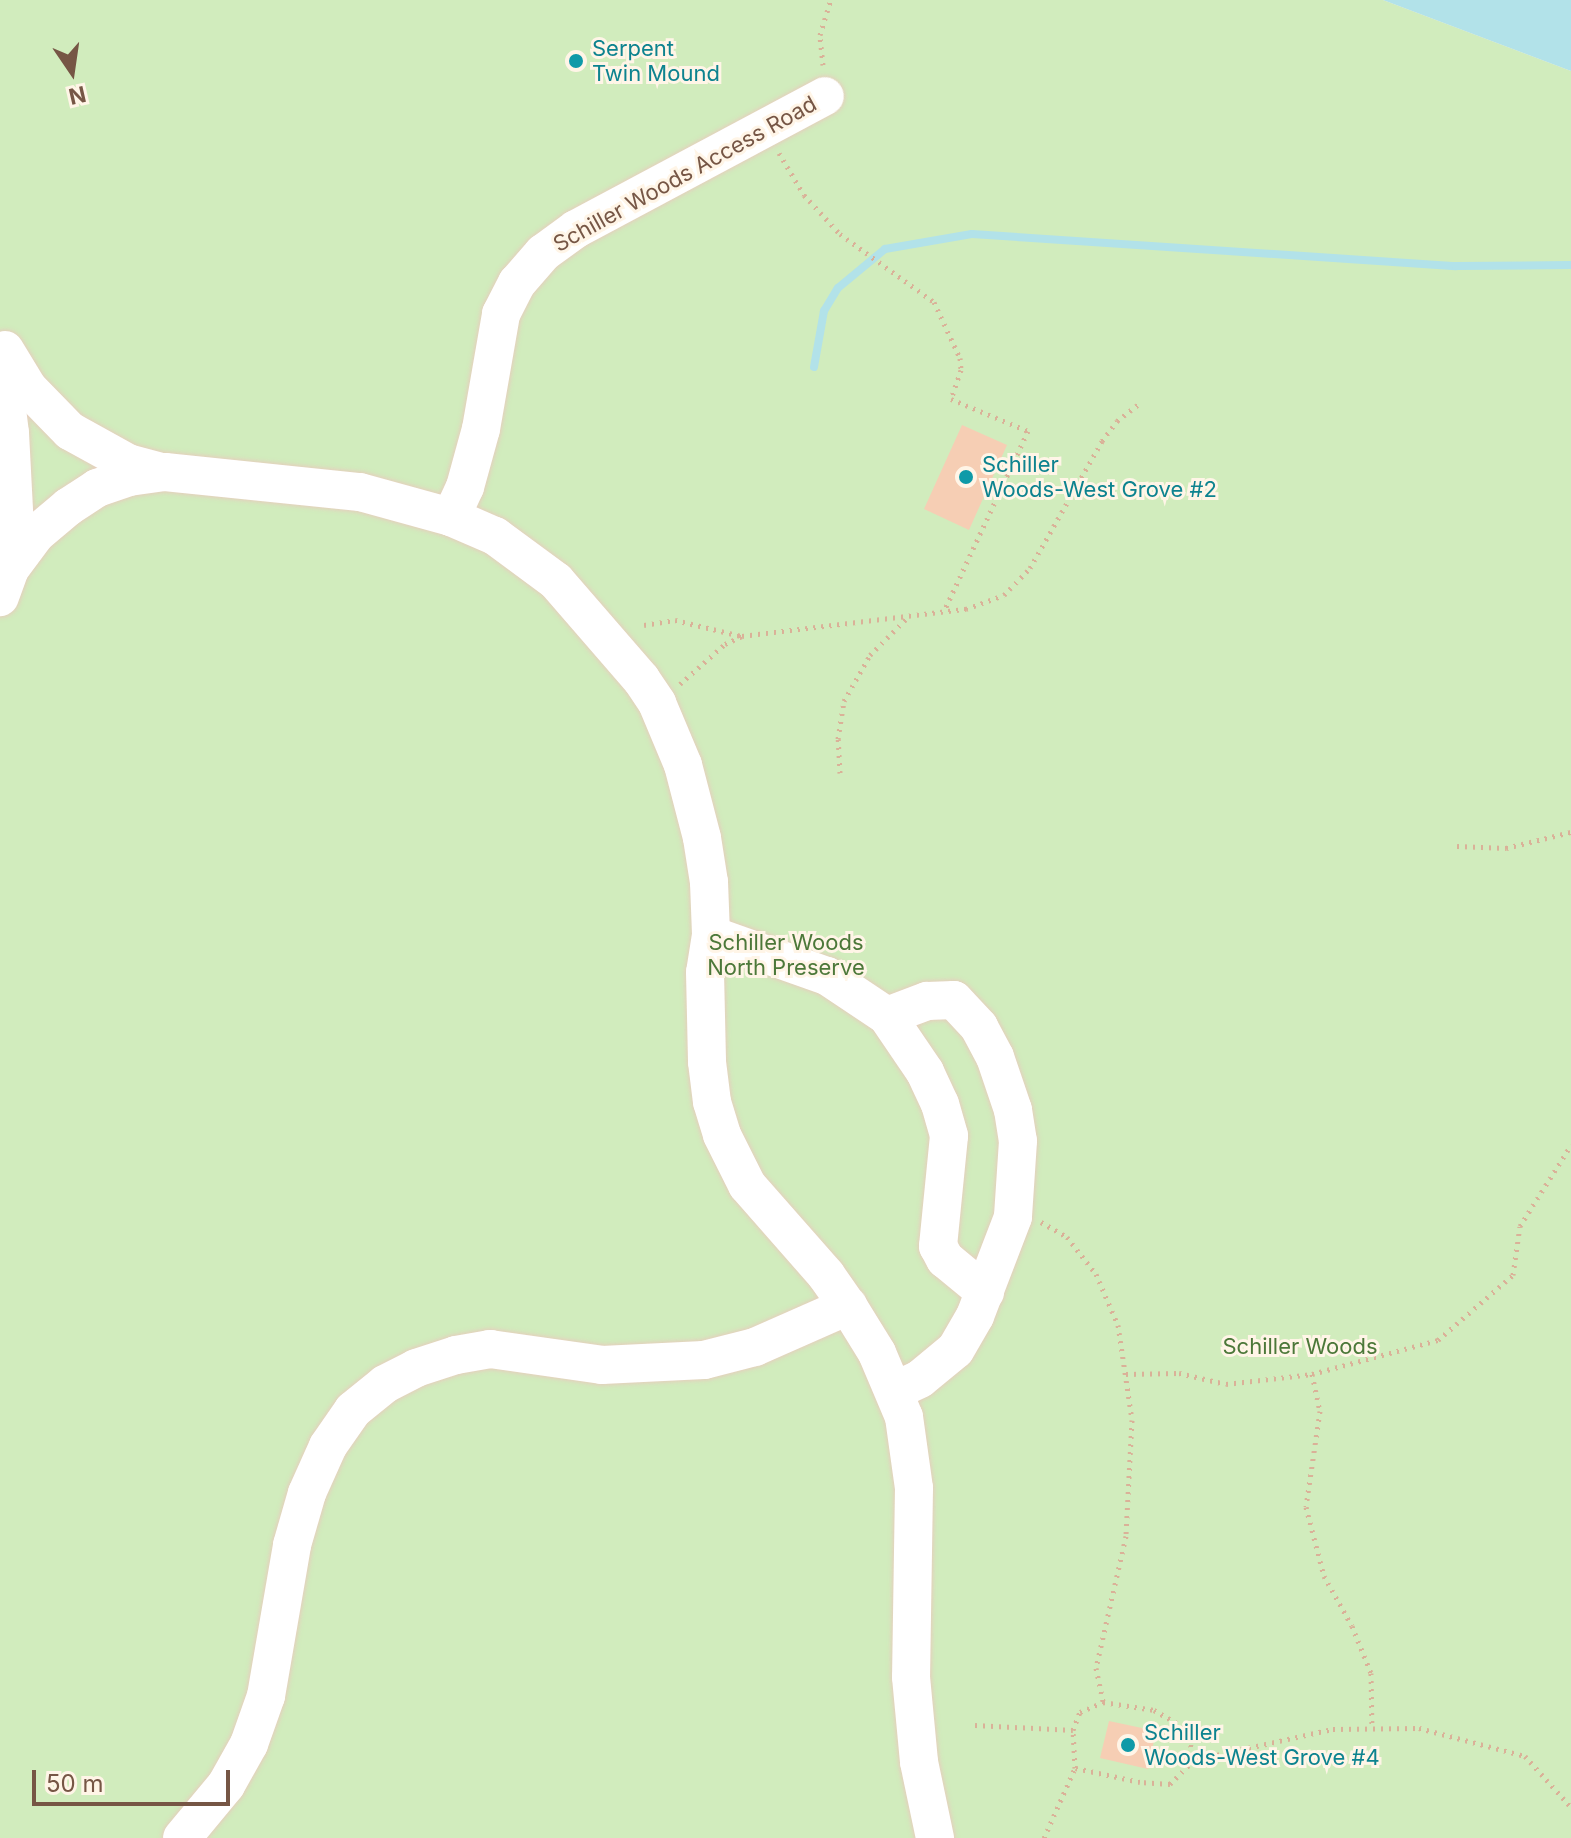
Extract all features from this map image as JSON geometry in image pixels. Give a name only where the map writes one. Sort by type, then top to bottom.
[{"type":"lane","name":"Schiller Woods Access Road","points":[[451,517],[465,487],[481,429],[501,314],[517,283],[543,253],[576,229],[825,96]]},
{"type":"lane","points":[[0,341],[28,388],[70,431],[128,463],[165,472],[348,490],[451,517],[495,536],[556,581],[618,648],[656,700],[683,765],[699,823],[709,882],[711,935],[705,972],[707,1062],[712,1102],[722,1135],[756,1197],[826,1275],[848,1306],[896,1390],[911,1450],[914,1488],[911,1677],[914,1718],[935,1838]]},
{"type":"lane","points":[[0,353],[14,486],[15,527],[5,583]]},
{"type":"lane","points":[[5,583],[36,534],[97,488],[129,477],[165,472]]},
{"type":"lane","points":[[711,935],[827,976],[887,1016],[925,1072],[940,1104],[949,1136],[938,1246],[945,1259],[985,1292]]},
{"type":"lane","points":[[887,1016],[927,1001],[954,1000],[979,1027],[1005,1081],[1018,1141],[1014,1205],[1004,1245],[985,1292],[955,1350],[920,1379],[896,1390]]},
{"type":"lane","points":[[182,1838],[226,1785],[249,1744],[266,1696],[292,1545],[307,1493],[328,1446],[353,1410],[385,1384],[416,1368],[490,1349],[602,1365],[704,1360],[755,1347],[848,1306]]},
{"type":"path","points":[[825,96],[820,35],[831,0]]},
{"type":"path","points":[[765,128],[804,195],[840,234],[934,302],[960,358],[961,370],[951,399],[1028,431],[945,609]]},
{"type":"path","points":[[656,700],[693,674],[725,644],[742,636],[852,621],[907,618],[985,604],[1015,585],[1030,568],[1102,441],[1117,421],[1139,404]]},
{"type":"path","points":[[840,773],[838,739],[844,701],[870,655],[907,618]]},
{"type":"path","points":[[644,625],[675,620],[742,636]]},
{"type":"path","points":[[1457,846],[1506,848],[1571,832]]},
{"type":"path","points":[[1126,1374],[1179,1373],[1226,1384],[1312,1374],[1438,1340],[1513,1275],[1520,1226],[1571,1145]]},
{"type":"path","points":[[1014,1205],[1067,1237],[1096,1274],[1118,1325],[1132,1420],[1126,1536],[1096,1668],[1103,1702]]},
{"type":"path","points":[[1312,1374],[1320,1411],[1306,1507],[1324,1576],[1352,1626],[1371,1673],[1372,1728]]},
{"type":"path","points":[[1044,1838],[1075,1768],[1073,1730],[1080,1712],[1103,1702],[1154,1710],[1187,1729],[1194,1760]]},
{"type":"path","points":[[975,1725],[1073,1730]]},
{"type":"path","points":[[1075,1768],[1140,1782],[1170,1784],[1194,1760],[1333,1729],[1419,1728],[1525,1756],[1571,1807]]},
{"type":"green space","name":"Schiller Woods North Preserve","points":[[0,0],[1383,0],[1571,71],[1571,1838],[0,1838]]},
{"type":"water","points":[[1383,0],[1571,0],[1571,71]]},
{"type":"building","name":"Schiller Woods-West Grove #2","points":[[962,425],[1007,445],[969,530],[924,509]]},
{"type":"building","name":"Schiller Woods-West Grove #4","points":[[1109,1721],[1156,1731],[1148,1769],[1100,1758]]},
{"type":"waterway","points":[[814,367],[824,311],[838,288],[885,249],[972,234],[1456,266],[1571,265]]},
{"type":"place","name":"Serpent Twin Mound","points":[[576,61]]},
{"type":"place","name":"Schiller Woods-West Grove #2","points":[[966,477]]},
{"type":"place","name":"Schiller Woods-West Grove #4","points":[[1128,1745]]},
{"type":"park label","name":"Schiller Woods","points":[[1300,1347]]}]
